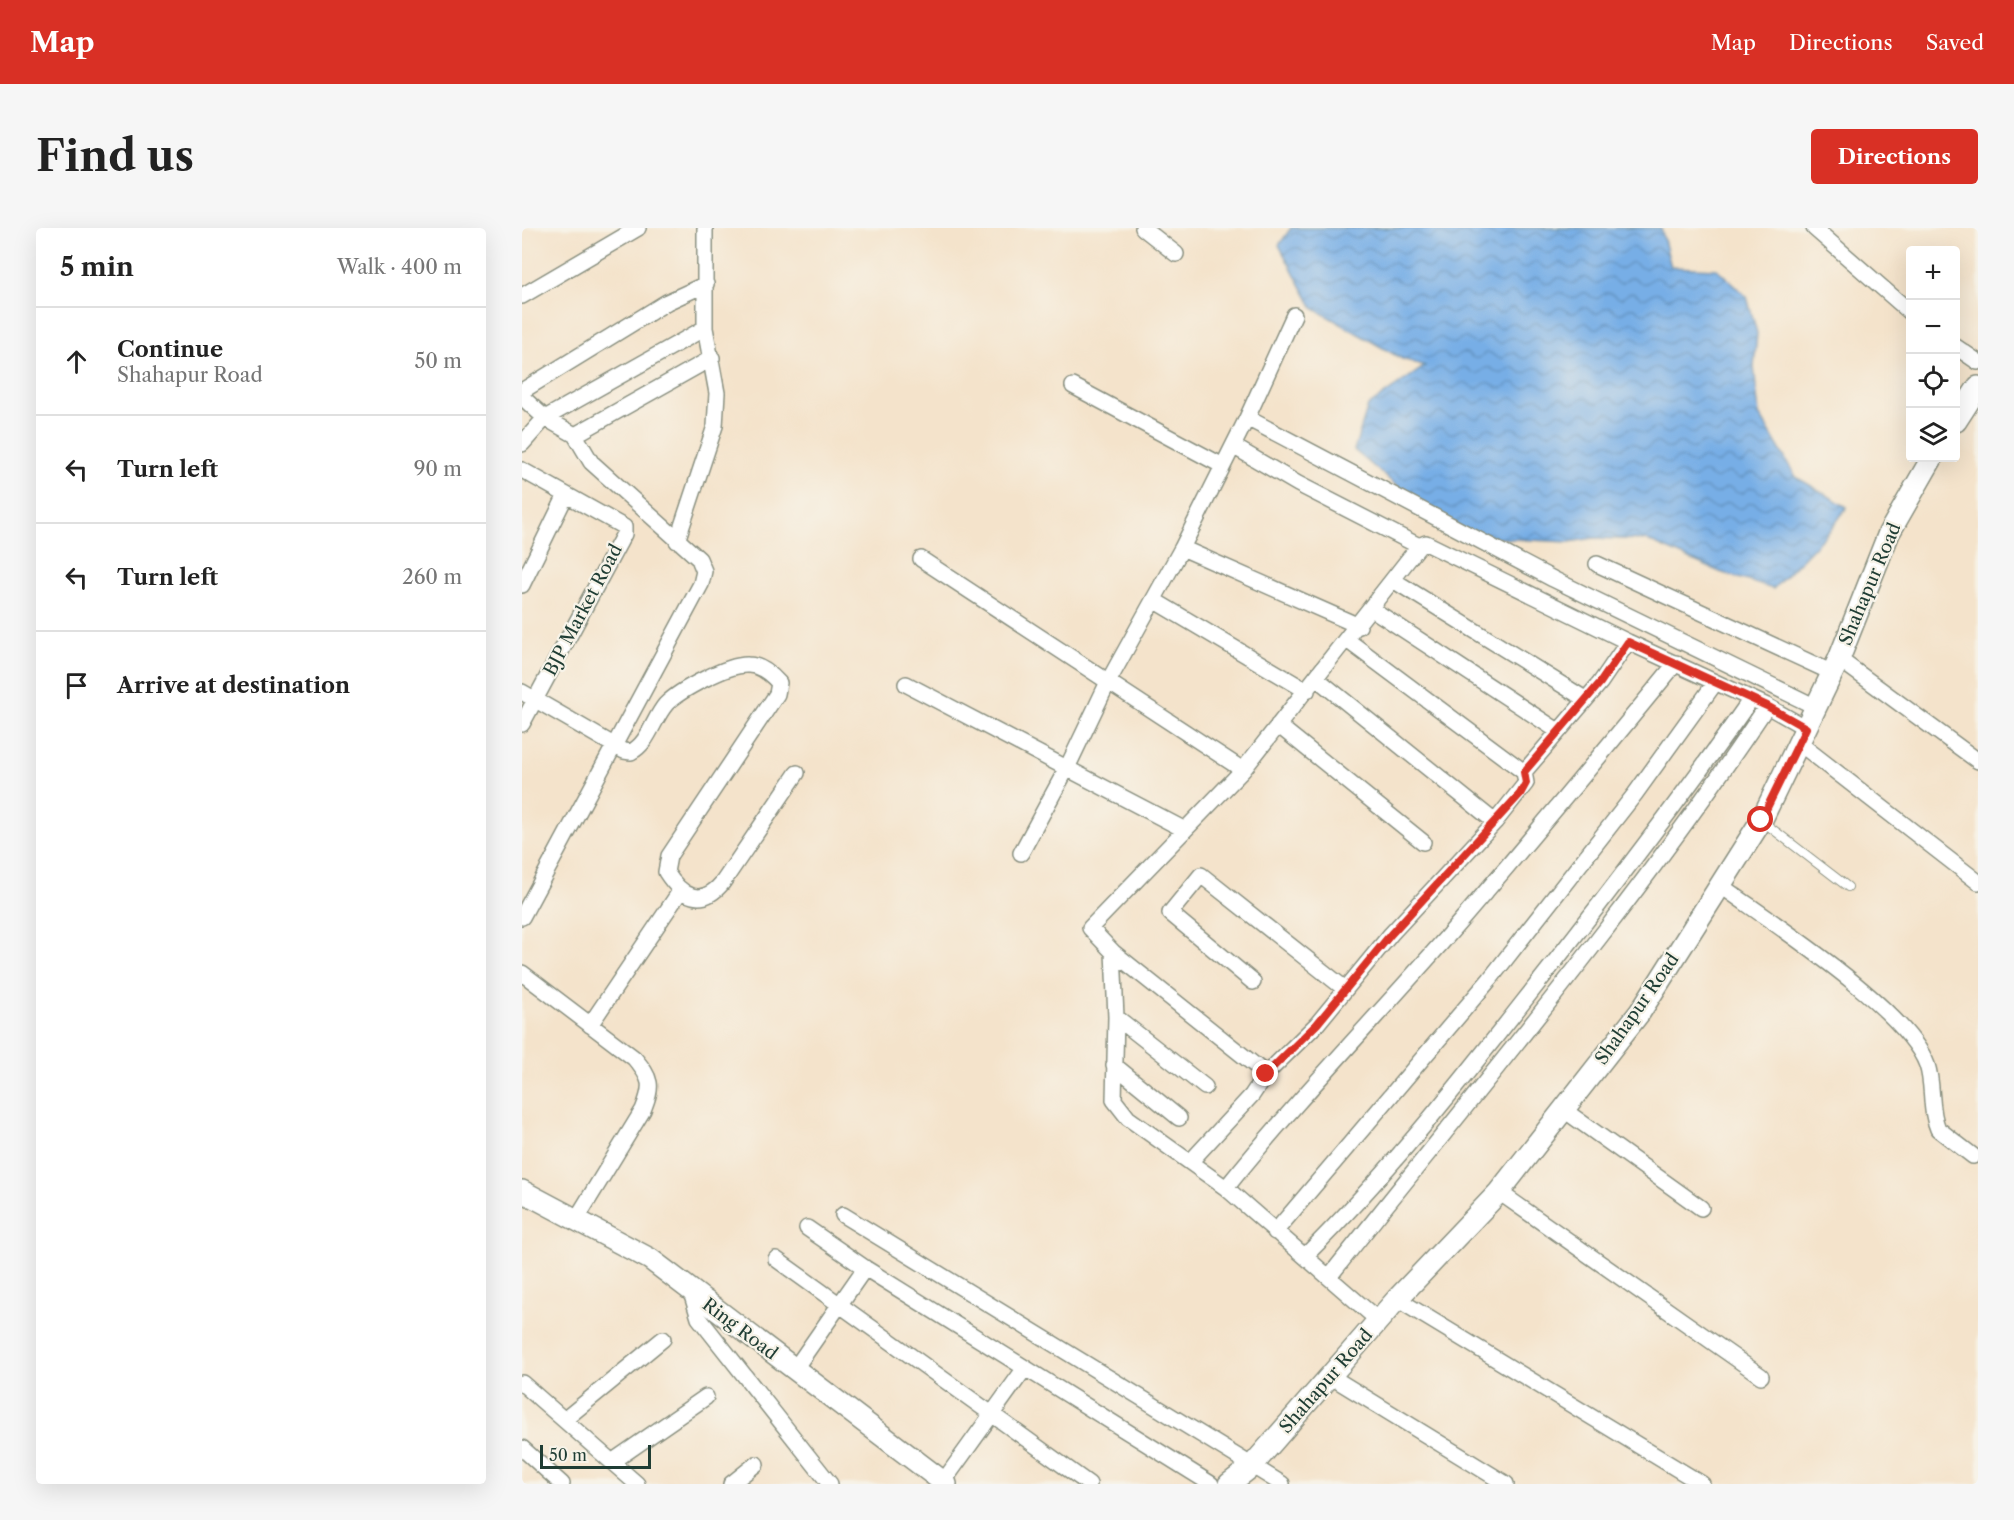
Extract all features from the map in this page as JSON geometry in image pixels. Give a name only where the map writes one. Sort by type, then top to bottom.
[{"type":"main road","points":[[1960,415],[1978,387]]},
{"type":"main road","name":"Shahapur Road","points":[[1229,1484],[1251,1467],[1397,1299],[1499,1192],[1640,1012],[1761,820],[1836,666],[1889,533],[1930,462]]},
{"type":"main road","name":"Ring Road","points":[[522,1191],[577,1218],[650,1259],[945,1483]]},
{"type":"street","points":[[522,296],[638,228]]},
{"type":"street","points":[[677,541],[715,426],[717,393],[705,328],[705,228]]},
{"type":"street","points":[[1143,228],[1176,254]]},
{"type":"street","points":[[1814,228],[1906,308]]},
{"type":"street","points":[[522,391],[668,302],[706,284]]},
{"type":"street","points":[[1021,853],[1067,768],[1107,682],[1155,601],[1182,548],[1247,418],[1294,315]]},
{"type":"street","points":[[522,444],[545,418],[705,328]]},
{"type":"street","points":[[1960,350],[1978,362]]},
{"type":"street","points":[[575,435],[712,358]]},
{"type":"street","points":[[1073,386],[1223,466]]},
{"type":"street","points":[[522,397],[545,418],[575,435],[591,462],[699,559],[704,571],[701,584],[522,917]]},
{"type":"street","points":[[1247,418],[1553,579],[1816,707]]},
{"type":"street","points":[[1233,446],[1298,484],[1419,546]]},
{"type":"street","points":[[522,470],[566,495],[522,585]]},
{"type":"street","name":"BJP Market Road","points":[[522,724],[529,695],[624,534],[624,527],[566,495]]},
{"type":"street","points":[[1266,1074],[1113,952],[1090,928],[1243,770],[1359,626],[1419,546],[1426,543],[1434,544],[1628,642],[1767,706],[1978,882]]},
{"type":"street","points":[[1182,548],[1359,626]]},
{"type":"street","points":[[921,559],[1243,770]]},
{"type":"street","points":[[1597,564],[1836,666],[1978,761]]},
{"type":"street","points":[[1393,580],[1585,699]]},
{"type":"street","points":[[1155,601],[1311,685],[1495,822]]},
{"type":"street","points":[[1372,609],[1558,731]]},
{"type":"street","points":[[1191,1161],[1252,1095],[1266,1074],[1317,1024],[1391,934],[1495,822],[1523,788],[1527,777],[1524,772],[1347,640]]},
{"type":"street","points":[[1524,772],[1585,699],[1628,642]]},
{"type":"street","points":[[1226,1188],[1279,1122],[1330,1069],[1479,898],[1676,663]]},
{"type":"street","points":[[529,695],[624,751],[637,748],[664,706],[676,695],[699,681],[739,666],[760,668],[778,683],[777,694],[669,856],[666,872],[681,890],[705,898],[715,893],[797,773]]},
{"type":"street","points":[[1275,1232],[1490,979],[1635,794],[1716,683]]},
{"type":"street","points":[[906,684],[1185,830]]},
{"type":"street","points":[[1305,1257],[1380,1178],[1454,1090],[1641,852],[1751,699]]},
{"type":"street","points":[[1329,1277],[1642,884],[1705,800],[1767,706]]},
{"type":"street","points":[[1278,725],[1422,842]]},
{"type":"street","points":[[1253,982],[1170,913],[1201,874],[1345,989]]},
{"type":"street","points":[[1720,885],[1846,978],[1894,1018],[1915,1043],[1927,1065],[1938,1128],[1972,1156]]},
{"type":"street","points":[[590,1025],[681,890]]},
{"type":"street","points":[[1113,952],[1116,1017],[1114,1100],[1128,1118],[1226,1188],[1379,1321]]},
{"type":"street","points":[[522,973],[633,1058],[647,1073],[650,1094],[643,1110],[577,1218]]},
{"type":"street","points":[[1116,1017],[1204,1087]]},
{"type":"street","points":[[1114,1065],[1179,1118]]},
{"type":"street","points":[[1564,1110],[1701,1208]]},
{"type":"street","points":[[1499,1192],[1761,1376]]},
{"type":"street","points":[[843,1215],[1282,1484]]},
{"type":"street","points":[[807,1228],[865,1268],[1211,1484]]},
{"type":"street","points":[[776,1259],[1089,1484]]},
{"type":"street","points":[[794,1370],[841,1306],[865,1268]]},
{"type":"street","points":[[691,1292],[699,1318],[830,1484]]},
{"type":"street","points":[[1397,1299],[1702,1484]]},
{"type":"street","points":[[564,1420],[663,1339]]},
{"type":"street","points":[[945,1483],[1025,1368]]},
{"type":"street","points":[[1330,1376],[1506,1484]]},
{"type":"street","points":[[522,1383],[637,1484]]},
{"type":"street","points":[[612,1462],[706,1397]]},
{"type":"street","points":[[522,1448],[562,1484]]},
{"type":"street","points":[[731,1484],[756,1464]]},
{"type":"lane","points":[[1761,820],[1848,887]]},
{"type":"water","points":[[1291,228],[1661,228],[1671,267],[1717,269],[1747,297],[1757,333],[1754,367],[1759,414],[1796,477],[1847,507],[1832,528],[1773,589],[1720,572],[1646,540],[1594,538],[1569,542],[1475,537],[1415,501],[1354,450],[1368,406],[1425,366],[1402,359],[1313,308],[1279,245]]},
{"type":"route","points":[[1266,1074],[1317,1024],[1391,934],[1520,794],[1526,783],[1527,777],[1524,772],[1600,683],[1628,642],[1767,706],[1806,728],[1761,820]]}]
